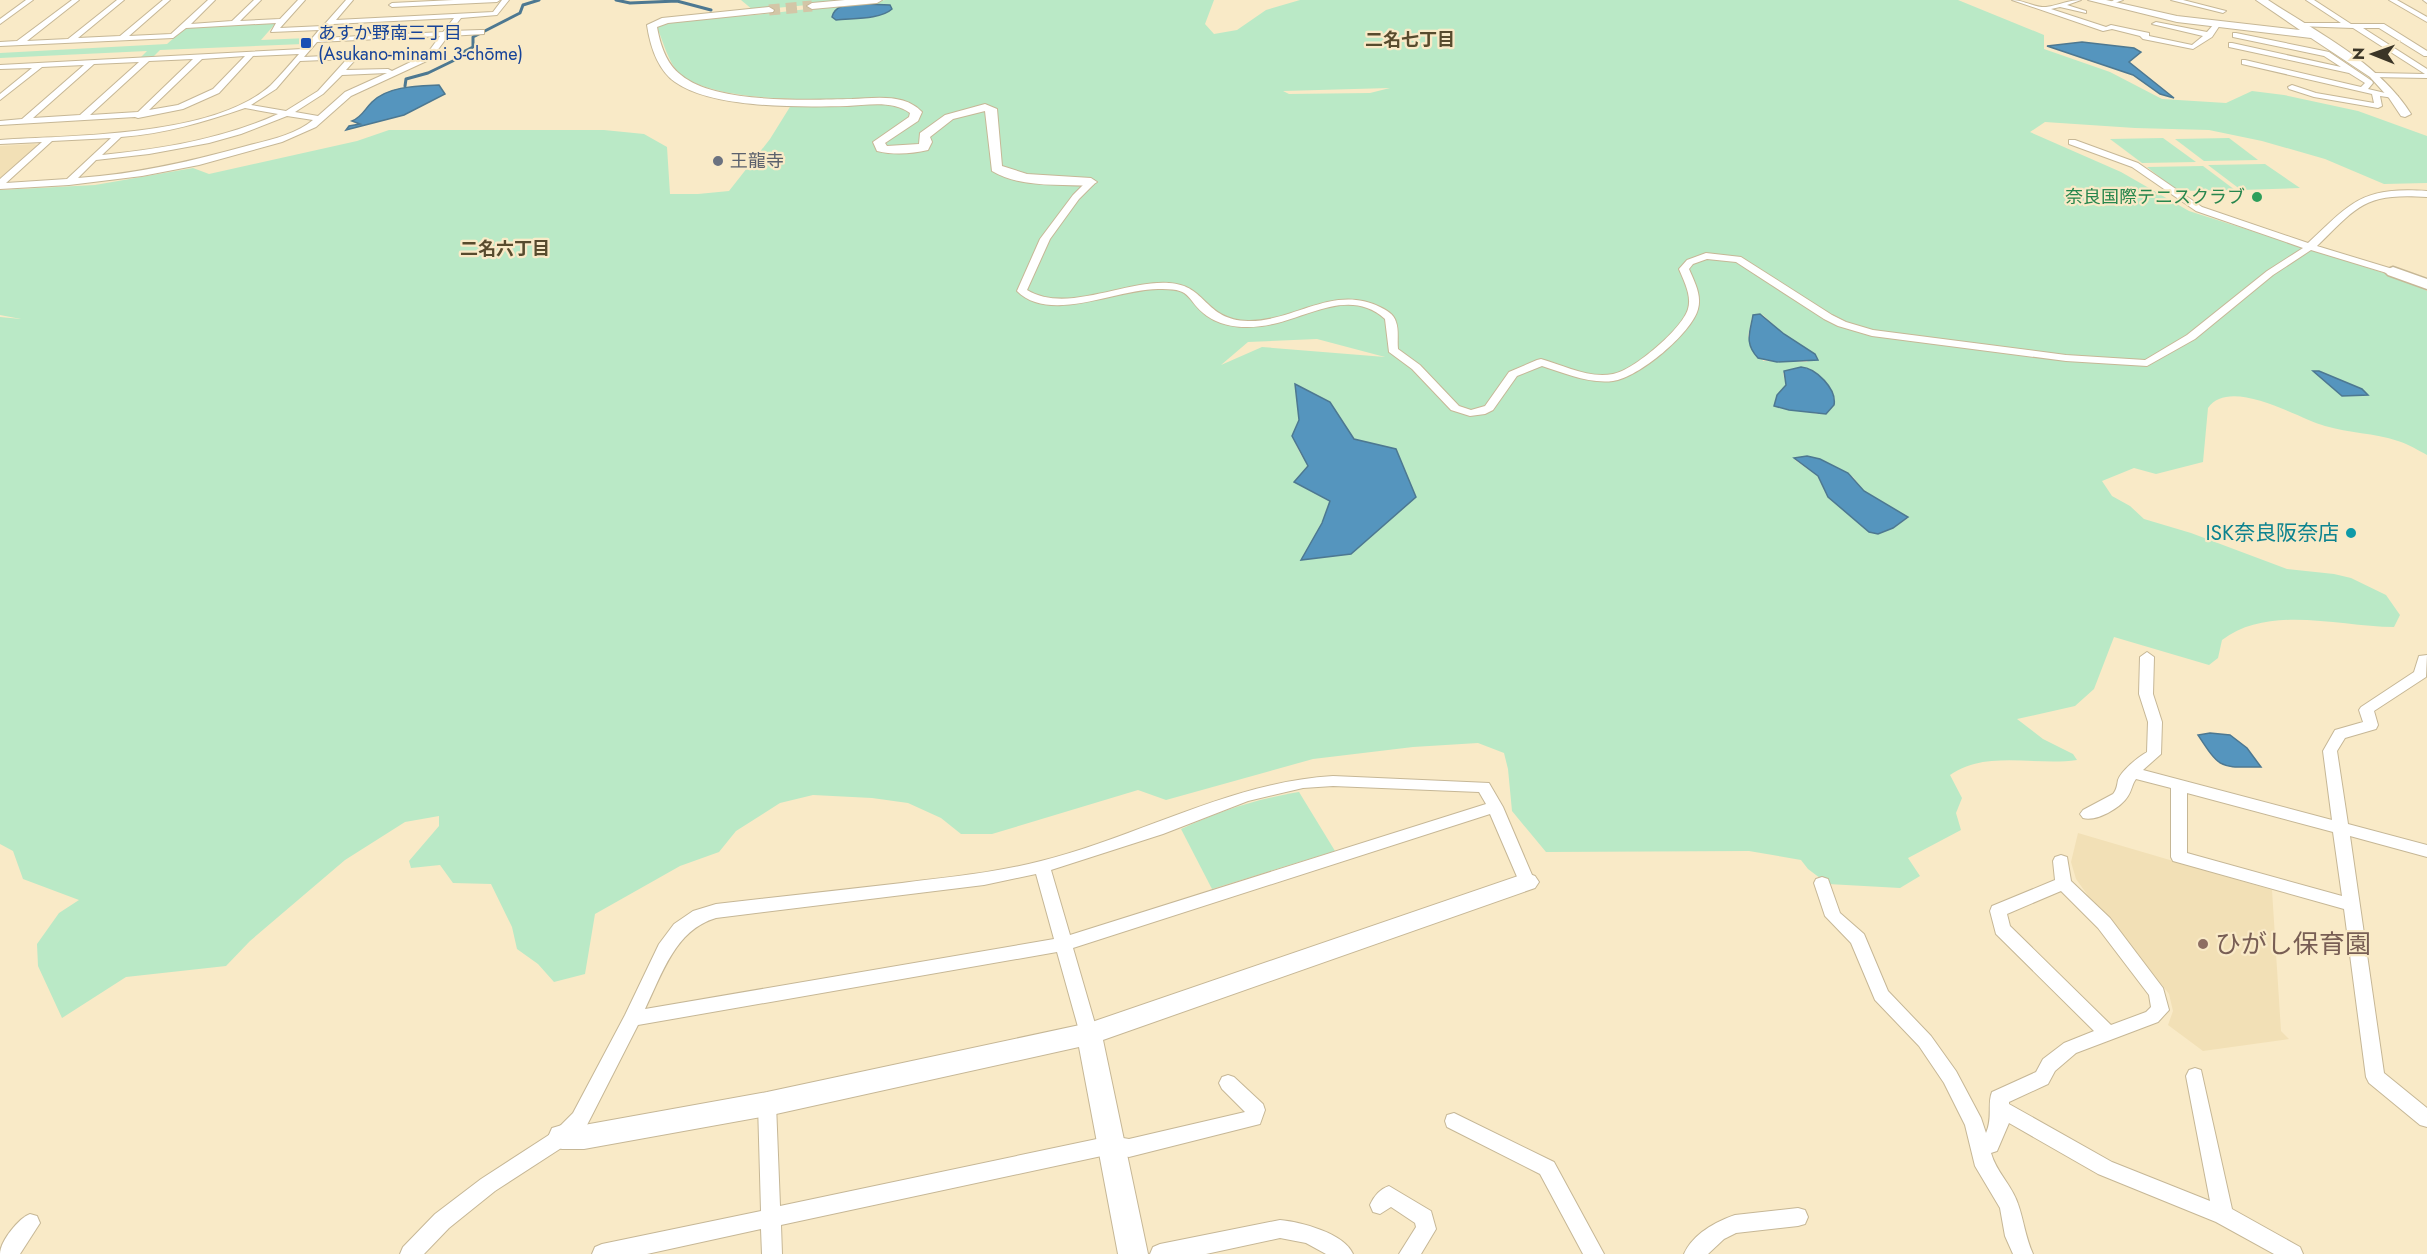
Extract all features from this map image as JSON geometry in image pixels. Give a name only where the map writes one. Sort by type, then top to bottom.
[{"type":"main road","points":[[2393,272],[2427,279]]},
{"type":"main road","points":[[2393,272],[2427,284]]},
{"type":"street","points":[[0,22],[30,0]]},
{"type":"street","points":[[20,43],[76,0]]},
{"type":"street","points":[[71,40],[121,0]]},
{"type":"street","points":[[122,38],[167,0]]},
{"type":"street","points":[[0,44],[173,36],[212,0]]},
{"type":"street","points":[[233,24],[258,0]]},
{"type":"street","points":[[302,0],[274,30],[380,20],[498,14],[506,0]]},
{"type":"street","points":[[0,142],[117,136],[185,125],[244,106],[273,87],[350,0]]},
{"type":"street","points":[[380,20],[394,3],[497,0]]},
{"type":"street","points":[[812,6],[877,0]]},
{"type":"street","points":[[2015,0],[2106,29],[2110,27],[2147,34]]},
{"type":"street","points":[[2043,9],[2078,0]]},
{"type":"street","points":[[2093,0],[2116,2],[2177,19],[2216,25],[2326,54],[2369,83],[2363,90]]},
{"type":"street","points":[[2174,0],[2223,10]]},
{"type":"street","points":[[2217,0],[2233,31]]},
{"type":"street","points":[[2261,0],[2374,75],[2394,96],[2405,114]]},
{"type":"street","points":[[2392,0],[2427,20]]},
{"type":"street","points":[[2334,24],[2303,3],[2312,2],[2427,74]]},
{"type":"street","points":[[2060,3],[2084,12]]},
{"type":"street","points":[[769,10],[666,20],[652,25],[653,38],[667,65],[677,78],[726,97],[764,102],[884,102],[907,105],[916,112],[914,119],[879,142],[881,148],[887,150],[924,147],[926,142],[924,136],[943,120],[985,107],[991,109],[996,168],[1001,172],[1027,177],[1090,182]]},
{"type":"street","points":[[2318,13],[2330,13]]},
{"type":"street","points":[[0,185],[69,182],[142,173],[226,155],[288,136],[320,119],[328,109],[348,94],[433,52],[459,16]]},
{"type":"street","points":[[184,26],[283,21]]},
{"type":"street","points":[[2209,35],[2158,22],[2143,37],[2193,47],[2209,35],[2216,25]]},
{"type":"street","points":[[2299,26],[2380,26],[2427,54]]},
{"type":"street","points":[[2233,31],[2313,35]]},
{"type":"street","points":[[315,40],[481,32]]},
{"type":"street","points":[[2232,45],[2354,73]]},
{"type":"street","points":[[0,67],[304,51]]},
{"type":"street","points":[[298,59],[433,52]]},
{"type":"street","points":[[0,123],[140,114],[180,107],[208,96],[251,54]]},
{"type":"street","points":[[69,182],[199,57]]},
{"type":"street","points":[[94,158],[191,143],[244,129],[285,113],[316,96],[353,57]]},
{"type":"street","points":[[82,118],[147,59]]},
{"type":"street","points":[[25,121],[92,62]]},
{"type":"street","points":[[2245,62],[2394,96]]},
{"type":"street","points":[[0,98],[40,65]]},
{"type":"street","points":[[339,73],[398,71]]},
{"type":"street","points":[[2374,75],[2427,74]]},
{"type":"street","points":[[2414,76],[2427,84]]},
{"type":"street","points":[[2292,87],[2314,95],[2378,106],[2376,93]]},
{"type":"street","points":[[244,106],[320,119]]},
{"type":"street","points":[[0,185],[49,140]]},
{"type":"street","points":[[2072,142],[2135,165],[2199,209],[2310,248],[2393,272]]},
{"type":"street","points":[[1090,182],[1045,239],[1022,291],[1027,296],[1045,301],[1061,301],[1146,286],[1172,286],[1190,291],[1207,311],[1216,317],[1228,321],[1256,324],[1323,305],[1348,300],[1359,302],[1376,309],[1389,318],[1392,325],[1390,332],[1393,350],[1416,367],[1455,408],[1470,413],[1481,412],[1489,408],[1513,374],[1541,362],[1590,377],[1613,378],[1629,374],[1650,358],[1693,311],[1694,295],[1684,269],[1690,262],[1706,256],[1738,259],[1842,324],[1872,333],[2066,358],[2147,363],[2191,337],[2216,314],[2270,273],[2310,248],[2353,206],[2381,194],[2427,194]]},
{"type":"street","points":[[2088,814],[2121,797],[2126,789],[2126,779],[2134,773],[2137,765],[2154,754],[2155,722],[2146,694],[2147,657]]},
{"type":"street","points":[[2424,659],[2421,674],[2383,696],[2366,710],[2371,724],[2340,734],[2330,751],[2343,830],[2375,1077],[2427,1119]]},
{"type":"street","points":[[2134,773],[2343,830],[2427,850]]},
{"type":"street","points":[[410,1254],[442,1221],[488,1185],[562,1137],[580,1119],[632,1019],[664,949],[681,929],[699,916],[716,910],[984,879],[1042,867],[1157,830],[1235,799],[1303,783],[1333,781],[1484,787],[1527,882],[1089,1034],[767,1104],[584,1137],[562,1137]]},
{"type":"street","points":[[2179,786],[2179,857],[2270,885],[2352,905]]},
{"type":"street","points":[[632,1019],[1064,944],[1495,807]]},
{"type":"street","points":[[1981,1148],[1990,1145],[2000,1123],[1999,1098],[2042,1078],[2049,1065],[2070,1048],[2152,1017],[2160,1010],[2157,993],[2104,924],[2063,883],[2061,861]]},
{"type":"street","points":[[1042,867],[1089,1034],[1133,1254]]},
{"type":"street","points":[[1822,883],[1833,916],[1858,939],[1881,995],[1925,1041],[1945,1067],[1974,1124],[1985,1166],[2008,1205],[2014,1236],[2023,1254]]},
{"type":"street","points":[[2063,883],[1998,911],[2002,929],[2109,1035]]},
{"type":"street","points":[[2195,1076],[2223,1215]]},
{"type":"street","points":[[602,1254],[1112,1145],[1130,1148],[1254,1118],[1256,1110],[1228,1083]]},
{"type":"street","points":[[767,1104],[772,1254]]},
{"type":"street","points":[[2001,1109],[2105,1168],[2223,1215],[2293,1254]]},
{"type":"street","points":[[1454,1121],[1547,1168],[1594,1254]]},
{"type":"street","points":[[1380,1205],[1389,1195],[1424,1218],[1426,1229],[1409,1254]]},
{"type":"street","points":[[1694,1254],[1717,1232],[1735,1224],[1798,1217]]},
{"type":"street","points":[[8,1254],[30,1223]]},
{"type":"street","points":[[1161,1254],[1280,1228],[1298,1230],[1324,1240],[1343,1254]]},
{"type":"shaded area","points":[[38,145],[0,178],[0,146]]},
{"type":"shaded area","name":"ひがし保育園","points":[[2078,833],[2272,890],[2281,1031],[2289,1039],[2203,1051],[2168,1025],[2173,1011],[2169,994],[2076,879],[2071,862]]},
{"type":"green space","points":[[741,0],[861,0],[753,10]]},
{"type":"green space","points":[[886,0],[1214,0],[1205,24],[1214,34],[1237,30],[1266,10],[1300,0],[1958,0],[2044,35],[2044,49],[2110,72],[2162,99],[2226,103],[2252,91],[2284,95],[2358,111],[2427,136],[2427,183],[2384,184],[2325,159],[2262,141],[2209,130],[2045,122],[2030,132],[2121,172],[2189,211],[2412,282],[2427,291],[2427,455],[2398,441],[2325,426],[2265,402],[2232,396],[2218,399],[2208,408],[2203,462],[2156,474],[2134,468],[2102,481],[2112,496],[2130,506],[2144,519],[2191,533],[2287,569],[2351,578],[2386,595],[2400,615],[2394,627],[2306,620],[2262,623],[2241,629],[2222,640],[2218,658],[2209,665],[2114,637],[2094,689],[2075,706],[2017,719],[2043,739],[2073,754],[2077,760],[1995,761],[1964,767],[1950,775],[1962,798],[1956,813],[1961,830],[1908,858],[1920,876],[1900,888],[1828,884],[1808,869],[1801,860],[1749,851],[1546,852],[1512,811],[1504,753],[1478,743],[1413,747],[1313,759],[1166,800],[1138,790],[992,834],[961,834],[941,818],[908,803],[872,798],[813,795],[780,803],[736,831],[719,852],[680,866],[595,914],[585,974],[554,982],[538,964],[517,949],[512,927],[491,884],[453,883],[440,865],[411,868],[409,861],[439,826],[439,816],[405,822],[345,860],[250,941],[226,966],[126,977],[62,1018],[38,966],[37,944],[59,913],[79,900],[23,879],[13,851],[0,844],[0,317],[21,319],[0,315],[0,190],[95,185],[193,168],[209,174],[357,141],[389,130],[604,130],[644,134],[667,147],[670,194],[729,191],[770,139],[793,102],[802,99],[773,98],[720,91],[689,80],[679,73],[672,63],[657,27],[669,21],[755,15]],"holes":[[[1390,88],[1370,93],[1289,94],[1283,91]],[[1756,314],[1763,315],[1784,334],[1815,354],[1807,362],[1763,361],[1748,336],[1752,317]],[[1317,339],[1385,357],[1262,347],[1221,365],[1248,342]],[[1801,367],[1807,368],[1820,376],[1833,394],[1818,414],[1775,406],[1777,395],[1786,385],[1783,373]],[[1295,385],[1330,402],[1354,439],[1396,449],[1301,560],[1322,523],[1330,501],[1292,436],[1299,420]],[[1820,459],[1853,477],[1864,491],[1908,518],[1878,534],[1832,501],[1826,494],[1818,476],[1795,460]]]},
{"type":"green space","points":[[275,24],[261,40],[308,38],[303,44],[160,50],[152,58],[140,58],[147,51],[0,58],[0,53],[167,44],[184,29],[191,27]]},
{"type":"green space","points":[[2163,138],[2196,162],[2142,163],[2110,139]]},
{"type":"green space","points":[[2229,138],[2258,160],[2204,161],[2175,139]]},
{"type":"green space","points":[[2265,164],[2300,188],[2241,190],[2208,165]]},
{"type":"green space","points":[[2203,166],[2235,190],[2177,191],[2147,167]]},
{"type":"green space","points":[[1299,792],[1335,851],[1212,889],[1181,829],[1238,806]]},
{"type":"water","points":[[864,4],[890,5],[892,9],[887,13],[865,18],[836,20],[832,17],[840,7]]},
{"type":"water","points":[[2082,42],[2134,48],[2141,52],[2129,62],[2174,98],[2160,94],[2133,75],[2047,46]]},
{"type":"water","points":[[439,85],[445,94],[404,115],[346,130],[349,126],[360,124],[352,121],[361,115],[372,102],[386,93],[403,88]]},
{"type":"water","points":[[1760,314],[1784,334],[1815,354],[1818,360],[1777,362],[1758,358],[1749,343],[1749,338],[1753,315]]},
{"type":"water","points":[[1801,367],[1819,375],[1829,386],[1834,405],[1826,414],[1774,406],[1777,395],[1786,385],[1784,371]]},
{"type":"water","points":[[2313,371],[2319,371],[2362,389],[2368,395],[2342,396]]},
{"type":"water","points":[[1295,384],[1330,402],[1354,439],[1396,449],[1416,497],[1351,554],[1301,560],[1322,523],[1330,501],[1294,482],[1308,466],[1292,436],[1299,420]]},
{"type":"water","points":[[1807,456],[1820,459],[1848,473],[1864,491],[1908,517],[1893,528],[1878,534],[1869,532],[1828,497],[1818,476],[1794,458]]},
{"type":"water","points":[[2210,733],[2230,735],[2247,748],[2261,767],[2229,766],[2217,761],[2198,735]]},
{"type":"waterway","points":[[405,86],[406,79],[428,73],[463,56],[465,51],[473,47],[473,37],[520,13],[523,5],[539,0]]},
{"type":"waterway","points":[[616,0],[630,3],[677,1],[711,10]]},
{"type":"tunnel","points":[[769,10],[812,6]]},
{"type":"place","name":"あすか野南三丁目 (Asukano-minami 3-chōme)","points":[[306,43]]},
{"type":"place","name":"王龍寺","points":[[718,161]]},
{"type":"place","name":"奈良国際テニスクラブ","points":[[2257,197]]},
{"type":"place","name":"ISK奈良阪奈店","points":[[2351,533]]},
{"type":"place","name":"ひがし保育園","points":[[2203,944]]},
{"type":"district","name":"二名七丁目","points":[[1410,40]]},
{"type":"district","name":"二名六丁目","points":[[505,249]]}]
